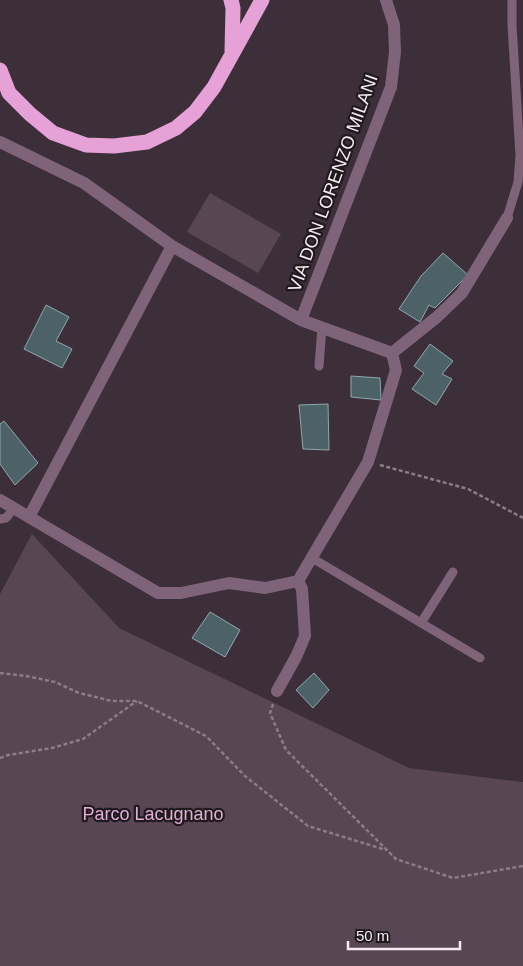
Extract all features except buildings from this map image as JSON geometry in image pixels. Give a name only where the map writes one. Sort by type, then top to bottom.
[{"type":"highway","points":[[231,0],[233,8],[232,55]]},
{"type":"highway","points":[[0,70],[10,93],[53,133],[86,145],[114,146],[147,142],[176,128],[195,112],[214,87],[262,0]]},
{"type":"street","name":"VIA DON LORENZO MILANI","points":[[301,320],[391,87],[395,52],[394,26],[386,0]]},
{"type":"street","points":[[0,142],[84,183],[172,246],[301,320],[392,353]]},
{"type":"street","points":[[392,353],[437,317],[462,293],[508,218]]},
{"type":"street","points":[[29,517],[172,246]]},
{"type":"street","points":[[0,500],[158,593],[180,593],[229,584],[264,588],[298,581],[368,462],[396,370],[392,353]]},
{"type":"street","points":[[278,691],[296,658],[304,636],[302,589],[298,581]]},
{"type":"lane","points":[[508,218],[518,182],[520,155],[512,0]]},
{"type":"lane","points":[[319,366],[322,327]]},
{"type":"lane","points":[[0,519],[6,518],[14,508]]},
{"type":"lane","points":[[312,558],[480,658]]},
{"type":"lane","points":[[421,623],[453,572]]},
{"type":"path","points":[[368,462],[468,489],[523,518]]},
{"type":"path","points":[[0,673],[55,682],[79,693],[112,701],[137,701],[206,736],[245,776],[308,826],[386,850]]},
{"type":"path","points":[[278,691],[270,713],[286,750],[396,860],[453,878],[523,866]]},
{"type":"path","points":[[0,758],[8,754],[52,748],[83,739],[137,701]]},
{"type":"green space","points":[[210,193],[281,234],[258,273],[187,232]]},
{"type":"green space","name":"Parco Lacugnano","points":[[32,534],[119,628],[409,768],[523,782],[523,966],[0,966],[0,594]]}]
